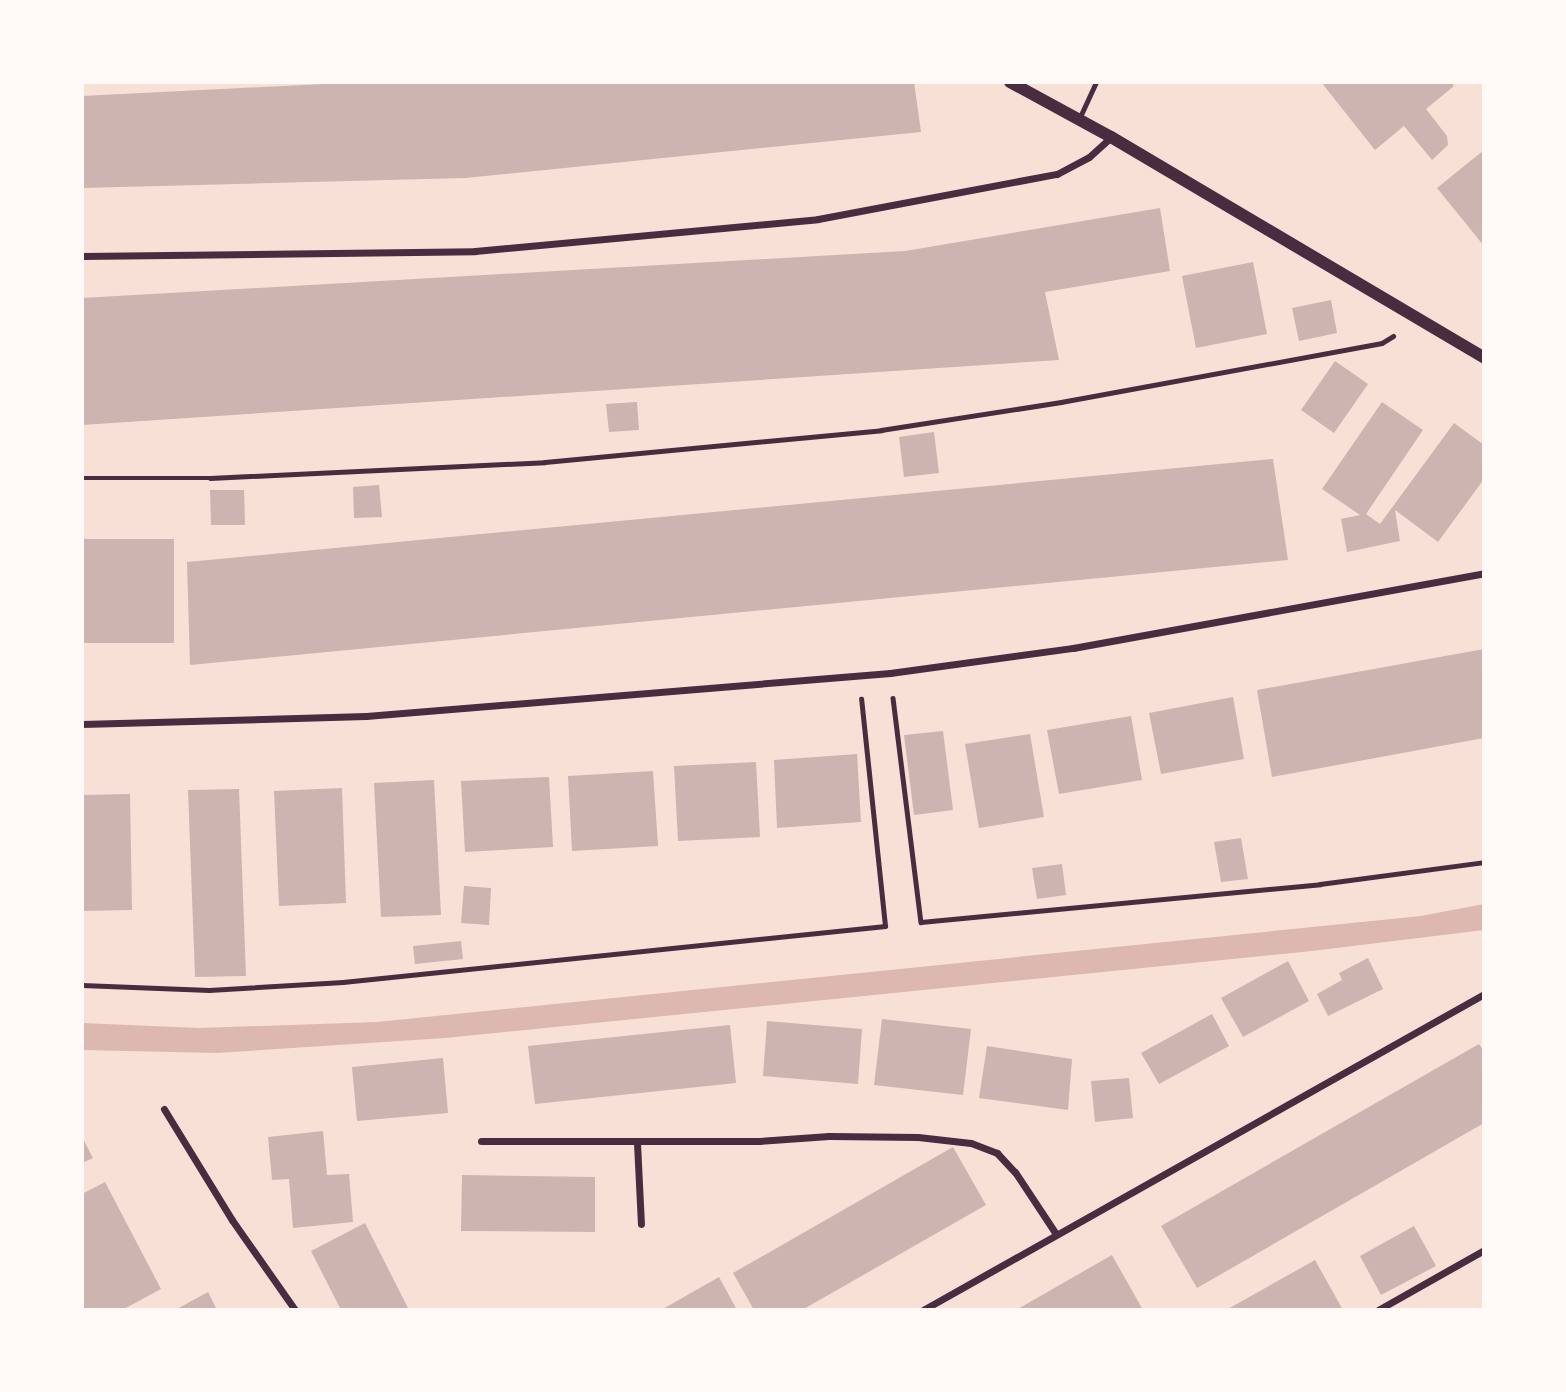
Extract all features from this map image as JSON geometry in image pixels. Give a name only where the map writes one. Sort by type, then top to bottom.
[{"type":"street","points":[[1010,82],[1111,137],[1424,320],[1484,358]]},
{"type":"street","points":[[82,256],[475,251],[818,219],[1058,174],[1089,157],[1111,137]]},
{"type":"street","points":[[82,724],[366,716],[890,673],[1073,648],[1484,573]]},
{"type":"street","points":[[923,1310],[1484,994]]},
{"type":"street","points":[[164,1109],[232,1220],[295,1310]]},
{"type":"street","points":[[481,1141],[637,1143],[830,1136],[918,1137],[971,1143],[997,1153],[1015,1172],[1056,1234]]},
{"type":"street","points":[[637,1143],[641,1224]]},
{"type":"street","points":[[1378,1310],[1484,1250]]},
{"type":"lane","points":[[1079,119],[1096,82]]},
{"type":"path","points":[[82,478],[210,478],[545,462],[881,430],[1382,342],[1424,320]]},
{"type":"path","points":[[890,673],[921,922],[1320,884],[1484,862]]},
{"type":"path","points":[[82,985],[209,989],[343,982],[885,926],[859,676]]},
{"type":"shaded area","points":[[1484,904],[1484,930],[1312,951],[445,1038],[217,1053],[82,1050],[82,1023],[199,1028],[377,1022],[1421,916]]},
{"type":"building","points":[[364,82],[914,82],[921,132],[465,178],[82,188],[82,96]]},
{"type":"building","points":[[1321,82],[1451,82],[1454,86],[1426,109],[1447,136],[1448,145],[1432,160],[1404,126],[1375,150]]},
{"type":"building","points":[[1484,150],[1484,246],[1437,188]]},
{"type":"building","points":[[1160,208],[1170,271],[1045,292],[1059,360],[82,425],[82,298],[905,251]]},
{"type":"building","points":[[1253,262],[1267,334],[1196,348],[1182,276]]},
{"type":"building","points":[[1331,300],[1337,333],[1299,341],[1292,308]]},
{"type":"building","points":[[1335,361],[1368,384],[1334,433],[1301,410]]},
{"type":"building","points":[[637,402],[639,430],[609,432],[606,404]]},
{"type":"building","points":[[1382,402],[1423,430],[1366,514],[1380,524],[1454,423],[1484,445],[1484,479],[1438,542],[1395,510],[1400,541],[1347,552],[1341,519],[1360,515],[1322,489]]},
{"type":"building","points":[[934,432],[939,473],[904,477],[899,437]]},
{"type":"building","points":[[1273,459],[1288,560],[190,665],[187,562]]},
{"type":"building","points":[[379,485],[382,517],[354,518],[353,487]]},
{"type":"building","points":[[210,490],[244,490],[245,525],[211,525]]},
{"type":"building","points":[[82,539],[174,539],[174,643],[82,643]]},
{"type":"building","points":[[1484,649],[1484,738],[1272,777],[1257,690]]},
{"type":"building","points":[[1233,697],[1244,759],[1161,774],[1149,713]]},
{"type":"building","points":[[1131,716],[1142,780],[1059,794],[1047,730]]},
{"type":"building","points":[[943,731],[953,810],[914,815],[904,735]]},
{"type":"building","points":[[1030,734],[1044,817],[979,828],[965,744]]},
{"type":"building","points":[[857,754],[861,822],[777,828],[774,760]]},
{"type":"building","points":[[756,762],[760,837],[678,841],[674,766]]},
{"type":"building","points":[[653,771],[658,846],[572,851],[568,776]]},
{"type":"building","points":[[549,777],[553,847],[465,852],[461,781]]},
{"type":"building","points":[[434,780],[441,915],[381,917],[374,783]]},
{"type":"building","points":[[342,788],[346,903],[279,906],[274,791]]},
{"type":"building","points":[[239,789],[246,976],[195,977],[188,790]]},
{"type":"building","points":[[130,794],[132,910],[82,911],[82,795]]},
{"type":"building","points":[[1241,838],[1248,879],[1221,882],[1214,842]]},
{"type":"building","points":[[1062,864],[1066,895],[1037,899],[1032,868]]},
{"type":"building","points":[[464,886],[491,888],[489,925],[461,923]]},
{"type":"building","points":[[461,941],[463,959],[415,964],[413,946]]},
{"type":"building","points":[[1368,958],[1383,989],[1328,1016],[1317,994],[1342,980],[1339,973]]},
{"type":"building","points":[[1288,961],[1309,1001],[1243,1037],[1221,998]]},
{"type":"building","points":[[1212,1014],[1229,1046],[1159,1084],[1141,1053]]},
{"type":"building","points":[[882,1019],[971,1029],[963,1095],[874,1085]]},
{"type":"building","points":[[767,1021],[862,1029],[858,1084],[763,1076]]},
{"type":"building","points":[[730,1025],[736,1083],[535,1104],[528,1046]]},
{"type":"building","points":[[1479,1044],[1484,1051],[1484,1123],[1197,1288],[1161,1226]]},
{"type":"building","points":[[987,1046],[1072,1059],[1068,1110],[979,1098]]},
{"type":"building","points":[[443,1058],[448,1113],[357,1121],[352,1067]]},
{"type":"building","points":[[1129,1078],[1133,1118],[1095,1122],[1091,1081]]},
{"type":"building","points":[[323,1131],[327,1175],[349,1174],[353,1222],[293,1228],[289,1179],[272,1180],[268,1137]]},
{"type":"building","points":[[82,1137],[93,1158],[82,1163]]},
{"type":"building","points":[[953,1147],[986,1205],[802,1310],[754,1310],[733,1273]]},
{"type":"building","points":[[462,1175],[595,1177],[595,1232],[461,1231]]},
{"type":"building","points":[[105,1182],[161,1289],[122,1310],[82,1310],[82,1194]]},
{"type":"building","points":[[365,1223],[409,1310],[341,1310],[311,1251]]},
{"type":"building","points":[[1414,1226],[1436,1266],[1381,1295],[1360,1256]]},
{"type":"building","points":[[1112,1255],[1143,1310],[1016,1310]]},
{"type":"building","points":[[1315,1260],[1343,1310],[1226,1310]]},
{"type":"building","points":[[719,1277],[737,1310],[661,1310]]},
{"type":"building","points":[[208,1292],[217,1310],[175,1310]]}]
